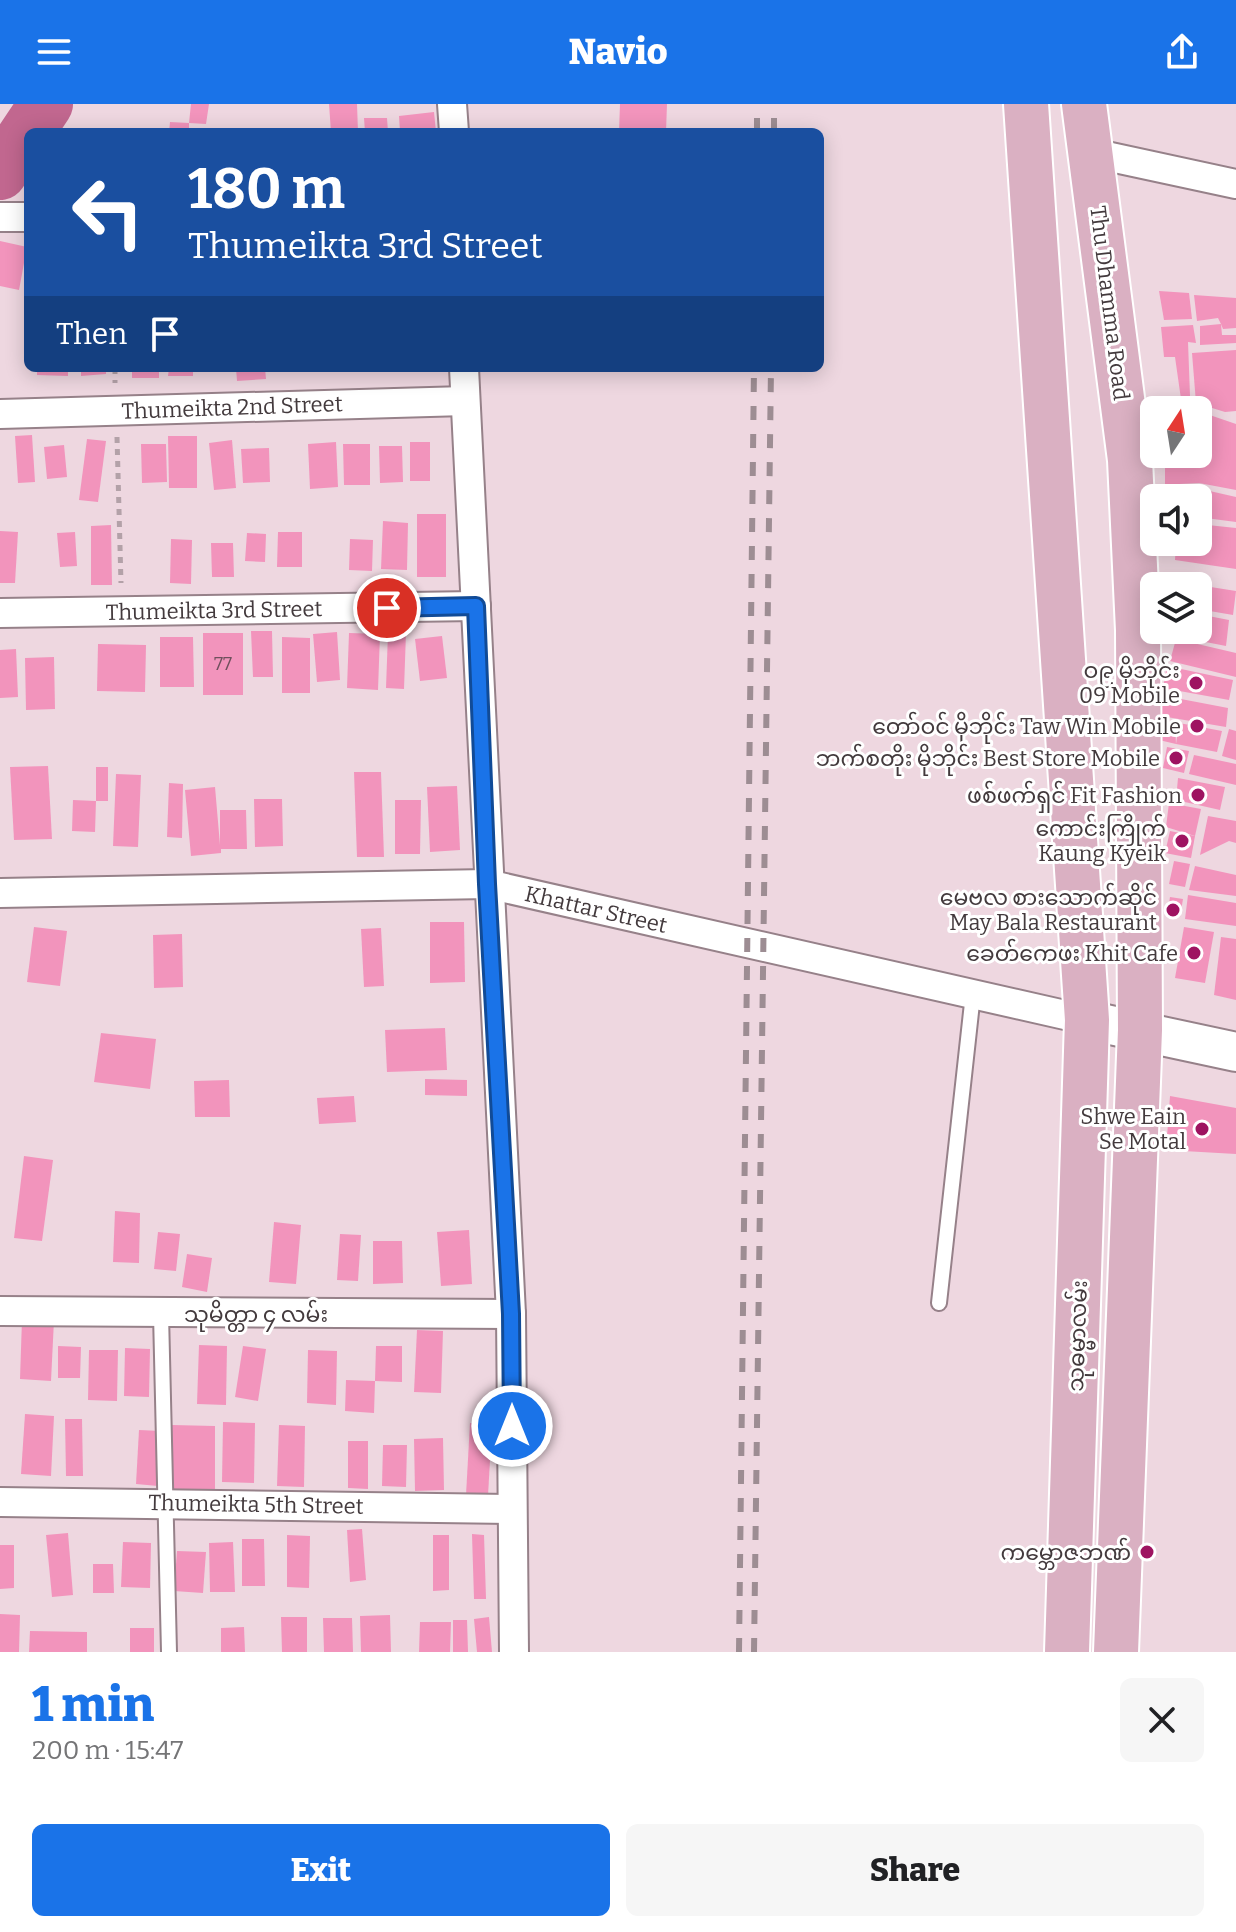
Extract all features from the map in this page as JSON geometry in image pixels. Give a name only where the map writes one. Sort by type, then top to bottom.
[{"type":"main road","points":[[1026,104],[1087,1020],[1236,1052]]},
{"type":"main road","name":"Thu Dhamma Road","points":[[1084,104],[1130,460],[1138,630],[1140,1030]]},
{"type":"main road","name":"သုဓမ္မာလမ်း","points":[[1067,1652],[1087,1020]]},
{"type":"main road","points":[[1116,1652],[1140,1030]]},
{"type":"street","points":[[452,104],[454,128]]},
{"type":"street","points":[[1092,153],[1236,184]]},
{"type":"street","points":[[0,217],[24,217]]},
{"type":"street","points":[[464,372],[487,884],[511,1314],[514,1652]]},
{"type":"street","name":"Thumeikta 2nd Street","points":[[0,414],[465,401]]},
{"type":"street","name":"Thumeikta 3rd Street","points":[[0,613],[476,606]]},
{"type":"street","name":"Khattar Street","points":[[0,893],[487,884],[1087,1020]]},
{"type":"street","name":"သုမိတ္တာ ၄ လမ်း","points":[[0,1311],[511,1314]]},
{"type":"street","name":"Thumeikta 5th Street","points":[[0,1502],[512,1509]]},
{"type":"lane","points":[[939,1303],[973,994]]},
{"type":"lane","points":[[161,1314],[169,1652]]},
{"type":"path","points":[[115,372],[122,611]]},
{"type":"building","points":[[191,104],[209,104],[206,124],[189,123]]},
{"type":"building","points":[[329,104],[357,104],[358,128],[331,128]]},
{"type":"building","points":[[620,104],[667,104],[666,128],[619,128]]},
{"type":"building","points":[[434,112],[436,128],[400,128],[399,116]]},
{"type":"building","points":[[364,118],[387,118],[388,128],[365,128]]},
{"type":"building","points":[[170,122],[189,123],[189,128],[169,128]]},
{"type":"building","points":[[0,241],[24,246],[19,290],[0,286]]},
{"type":"building","points":[[1159,291],[1189,293],[1192,319],[1164,320]]},
{"type":"building","points":[[1194,295],[1236,298],[1236,328],[1223,329],[1218,318],[1197,321]]},
{"type":"building","points":[[1221,324],[1222,335],[1236,335],[1236,343],[1200,345],[1200,326]]},
{"type":"building","points":[[1193,325],[1196,343],[1188,342],[1190,396],[1181,396],[1175,357],[1164,357],[1161,327]]},
{"type":"building","points":[[1236,350],[1236,411],[1212,408],[1212,396],[1195,396],[1192,353]]},
{"type":"building","points":[[37,372],[68,372],[68,376],[37,375]]},
{"type":"building","points":[[81,372],[106,372],[106,374],[81,376]]},
{"type":"building","points":[[132,372],[159,372],[159,378],[132,378]]},
{"type":"building","points":[[168,372],[193,372],[193,376],[168,376]]},
{"type":"building","points":[[236,372],[265,372],[266,379],[237,381]]},
{"type":"building","points":[[1212,416],[1236,424],[1236,490],[1212,484],[1165,484],[1165,468],[1212,468]]},
{"type":"building","points":[[32,435],[35,482],[18,483],[15,436]]},
{"type":"building","points":[[168,436],[197,436],[197,488],[169,488]]},
{"type":"building","points":[[87,439],[106,441],[98,502],[79,500]]},
{"type":"building","points":[[232,440],[236,488],[214,490],[209,443]]},
{"type":"building","points":[[336,442],[338,487],[310,489],[308,444]]},
{"type":"building","points":[[410,442],[430,442],[430,481],[410,481]]},
{"type":"building","points":[[141,444],[166,444],[167,482],[142,483]]},
{"type":"building","points":[[343,444],[370,444],[370,485],[344,485]]},
{"type":"building","points":[[64,445],[67,477],[47,479],[44,447]]},
{"type":"building","points":[[379,446],[402,446],[403,482],[380,483]]},
{"type":"building","points":[[269,448],[270,482],[243,483],[241,449]]},
{"type":"building","points":[[1212,492],[1236,497],[1236,522],[1212,519]]},
{"type":"building","points":[[417,514],[446,514],[446,577],[417,577]]},
{"type":"building","points":[[383,521],[408,523],[407,570],[381,569]]},
{"type":"building","points":[[111,525],[112,585],[91,585],[91,526]]},
{"type":"building","points":[[1212,525],[1236,528],[1236,569],[1175,560],[1175,556],[1212,556]]},
{"type":"building","points":[[0,531],[18,532],[15,583],[0,583]]},
{"type":"building","points":[[75,532],[77,566],[60,567],[57,533]]},
{"type":"building","points":[[278,532],[302,532],[302,567],[277,567]]},
{"type":"building","points":[[247,533],[266,534],[265,562],[245,561]]},
{"type":"building","points":[[171,539],[192,540],[191,584],[170,583]]},
{"type":"building","points":[[350,539],[373,540],[372,571],[349,570]]},
{"type":"building","points":[[211,543],[233,543],[234,577],[212,577]]},
{"type":"building","points":[[1212,587],[1236,591],[1233,615],[1212,611]]},
{"type":"building","points":[[1212,617],[1229,620],[1226,646],[1212,643]]},
{"type":"building","points":[[251,631],[272,631],[273,677],[253,677]]},
{"type":"building","points":[[337,632],[340,680],[317,682],[313,634]]},
{"type":"building","points":[[203,633],[243,633],[243,695],[203,695]]},
{"type":"building","points":[[349,633],[380,634],[378,690],[347,688]]},
{"type":"building","points":[[388,633],[406,633],[404,689],[386,688]]},
{"type":"building","points":[[442,636],[447,678],[420,681],[415,639]]},
{"type":"building","points":[[160,637],[193,637],[194,687],[160,687]]},
{"type":"building","points":[[282,637],[310,638],[310,693],[282,693]]},
{"type":"building","points":[[98,644],[146,645],[145,692],[97,691]]},
{"type":"building","points":[[1175,644],[1197,644],[1236,653],[1236,677],[1170,661]]},
{"type":"building","points":[[16,649],[18,697],[0,698],[0,650]]},
{"type":"building","points":[[54,657],[55,709],[26,710],[25,658]]},
{"type":"building","points":[[1167,666],[1233,680],[1229,700],[1163,688]]},
{"type":"building","points":[[1160,695],[1228,708],[1226,727],[1161,716]]},
{"type":"building","points":[[1162,721],[1175,724],[1176,744],[1159,740]]},
{"type":"building","points":[[1179,723],[1222,731],[1217,752],[1176,744]]},
{"type":"building","points":[[1229,729],[1236,731],[1236,760],[1222,756]]},
{"type":"building","points":[[1167,747],[1189,751],[1184,773],[1163,768]]},
{"type":"building","points":[[1194,755],[1236,764],[1236,785],[1189,774]]},
{"type":"building","points":[[48,766],[52,839],[14,840],[10,767]]},
{"type":"building","points":[[96,767],[108,767],[108,801],[96,801]]},
{"type":"building","points":[[354,772],[381,772],[384,857],[357,857]]},
{"type":"building","points":[[116,774],[141,775],[138,847],[113,846]]},
{"type":"building","points":[[1178,778],[1225,787],[1220,810],[1176,800]]},
{"type":"building","points":[[169,783],[183,784],[182,838],[167,837]]},
{"type":"building","points":[[457,786],[460,850],[430,852],[427,787]]},
{"type":"building","points":[[215,787],[220,845],[220,810],[246,810],[247,849],[221,849],[221,853],[191,856],[185,790]]},
{"type":"building","points":[[254,799],[282,799],[283,846],[255,847]]},
{"type":"building","points":[[73,800],[96,801],[95,832],[72,831]]},
{"type":"building","points":[[395,800],[421,800],[420,854],[395,854]]},
{"type":"building","points":[[1169,803],[1201,809],[1195,836],[1166,827]]},
{"type":"building","points":[[1208,816],[1236,821],[1236,843],[1229,841],[1200,855]]},
{"type":"building","points":[[1170,831],[1195,836],[1191,858],[1165,853]]},
{"type":"building","points":[[1174,861],[1190,864],[1185,887],[1169,884]]},
{"type":"building","points":[[1195,866],[1236,875],[1236,896],[1189,890]]},
{"type":"building","points":[[1188,895],[1236,903],[1236,926],[1185,919]]},
{"type":"building","points":[[1170,897],[1183,899],[1180,917],[1167,915]]},
{"type":"building","points":[[430,922],[464,922],[465,982],[430,983]]},
{"type":"building","points":[[34,927],[67,931],[60,986],[27,982]]},
{"type":"building","points":[[1184,927],[1214,932],[1205,983],[1175,978]]},
{"type":"building","points":[[381,928],[384,986],[364,987],[361,929]]},
{"type":"building","points":[[182,934],[183,987],[154,988],[153,935]]},
{"type":"building","points":[[1221,937],[1236,939],[1236,1000],[1214,995]]},
{"type":"building","points":[[445,1028],[447,1070],[387,1072],[385,1030]]},
{"type":"building","points":[[101,1033],[156,1039],[150,1089],[94,1082]]},
{"type":"building","points":[[425,1079],[467,1080],[467,1096],[425,1095]]},
{"type":"building","points":[[229,1080],[230,1117],[195,1117],[194,1081]]},
{"type":"building","points":[[354,1096],[356,1122],[319,1124],[317,1098]]},
{"type":"building","name":"Shwe Eain Se Motal","points":[[1170,1096],[1236,1108],[1236,1154],[1166,1150]]},
{"type":"building","points":[[24,1156],[53,1160],[42,1241],[14,1238]]},
{"type":"building","points":[[115,1211],[140,1213],[139,1263],[113,1262]]},
{"type":"building","points":[[274,1222],[301,1225],[296,1284],[269,1282]]},
{"type":"building","points":[[469,1230],[472,1284],[441,1286],[437,1232]]},
{"type":"building","points":[[158,1232],[180,1234],[176,1271],[154,1269]]},
{"type":"building","points":[[340,1234],[361,1235],[358,1281],[337,1280]]},
{"type":"building","points":[[373,1241],[402,1241],[403,1283],[373,1284]]},
{"type":"building","points":[[187,1254],[212,1258],[207,1292],[182,1287]]},
{"type":"building","points":[[22,1319],[54,1320],[51,1381],[20,1379]]},
{"type":"building","points":[[417,1330],[443,1331],[441,1393],[414,1392]]},
{"type":"building","points":[[199,1345],[227,1346],[226,1405],[197,1404]]},
{"type":"building","points":[[58,1346],[81,1347],[80,1378],[58,1378]]},
{"type":"building","points":[[243,1346],[266,1349],[258,1401],[235,1397]]},
{"type":"building","points":[[376,1346],[402,1346],[402,1382],[375,1381]]},
{"type":"building","points":[[125,1348],[150,1349],[149,1397],[124,1396]]},
{"type":"building","points":[[89,1350],[118,1350],[117,1401],[88,1400]]},
{"type":"building","points":[[308,1350],[337,1351],[336,1405],[307,1403]]},
{"type":"building","points":[[346,1380],[375,1381],[374,1413],[345,1411]]},
{"type":"building","points":[[25,1414],[54,1416],[51,1476],[21,1474]]},
{"type":"building","points":[[65,1419],[82,1419],[83,1476],[66,1476]]},
{"type":"building","points":[[223,1422],[255,1423],[254,1483],[222,1482]]},
{"type":"building","points":[[470,1423],[492,1424],[488,1496],[466,1495]]},
{"type":"building","points":[[172,1425],[215,1426],[215,1490],[171,1489]]},
{"type":"building","points":[[279,1425],[305,1426],[304,1487],[277,1486]]},
{"type":"building","points":[[139,1430],[161,1431],[158,1486],[136,1484]]},
{"type":"building","points":[[443,1438],[444,1490],[415,1491],[414,1439]]},
{"type":"building","points":[[348,1441],[368,1441],[368,1489],[348,1488]]},
{"type":"building","points":[[383,1445],[407,1445],[406,1487],[382,1486]]},
{"type":"building","points":[[362,1529],[366,1580],[350,1582],[347,1530]]},
{"type":"building","points":[[68,1533],[73,1595],[52,1597],[46,1535]]},
{"type":"building","points":[[472,1534],[484,1535],[486,1599],[474,1599]]},
{"type":"building","points":[[287,1535],[310,1536],[309,1588],[287,1587]]},
{"type":"building","points":[[433,1535],[449,1535],[449,1590],[433,1591]]},
{"type":"building","points":[[242,1539],[264,1539],[265,1586],[242,1586]]},
{"type":"building","points":[[123,1542],[151,1543],[150,1588],[121,1587]]},
{"type":"building","points":[[233,1542],[235,1592],[210,1592],[209,1543]]},
{"type":"building","points":[[0,1545],[14,1545],[14,1588],[0,1589]]},
{"type":"building","points":[[177,1551],[206,1552],[203,1593],[174,1591]]},
{"type":"building","points":[[93,1564],[113,1564],[114,1593],[93,1593]]},
{"type":"building","points":[[0,1614],[20,1615],[19,1652],[0,1652]]},
{"type":"building","points":[[390,1615],[391,1652],[361,1652],[360,1616]]},
{"type":"building","points":[[281,1617],[307,1617],[307,1652],[282,1652]]},
{"type":"building","points":[[489,1617],[492,1652],[477,1652],[474,1619]]},
{"type":"building","points":[[323,1618],[352,1618],[353,1652],[324,1652]]},
{"type":"building","points":[[453,1620],[467,1620],[468,1652],[453,1652]]},
{"type":"building","points":[[420,1622],[451,1622],[450,1652],[419,1652]]},
{"type":"building","points":[[244,1627],[245,1652],[221,1652],[221,1628]]},
{"type":"building","points":[[130,1628],[154,1628],[154,1652],[130,1652]]},
{"type":"building","points":[[30,1631],[87,1632],[87,1652],[29,1652]]},
{"type":"waterway","points":[[30,128],[46,104]]},
{"type":"waterway","points":[[0,173],[24,137]]},
{"type":"railway","points":[[757,104],[757,128]]},
{"type":"railway","points":[[774,104],[774,128]]},
{"type":"railway","points":[[739,1652],[754,372]]},
{"type":"railway","points":[[754,1652],[771,372]]},
{"type":"place","name":"ဝ၉ မိုဘိုင်း 09 Mobile","points":[[1196,683]]},
{"type":"place","name":"တော်ဝင် မိုဘိုင်း Taw Win Mobile","points":[[1197,726]]},
{"type":"place","name":"ဘက်စတိုး မိုဘိုင်း Best Store Mobile","points":[[1176,758]]},
{"type":"place","name":"ဖစ်ဖက်ရှင် Fit Fashion","points":[[1198,795]]},
{"type":"place","name":"ကောင်းကြိုက် Kaung Kyeik","points":[[1182,841]]},
{"type":"place","name":"မေဗလ စားသောက်ဆိုင် May Bala Restaurant","points":[[1173,910]]},
{"type":"place","name":"ခေတ်ကေဖး Khit Cafe","points":[[1194,953]]},
{"type":"place","name":"Shwe Eain Se Motal","points":[[1202,1129]]},
{"type":"place","name":"ကမ္ဘောဇဘဏ်","points":[[1147,1552]]},
{"type":"route","points":[[387,608],[476,606],[487,884],[511,1314],[512,1426]]}]
